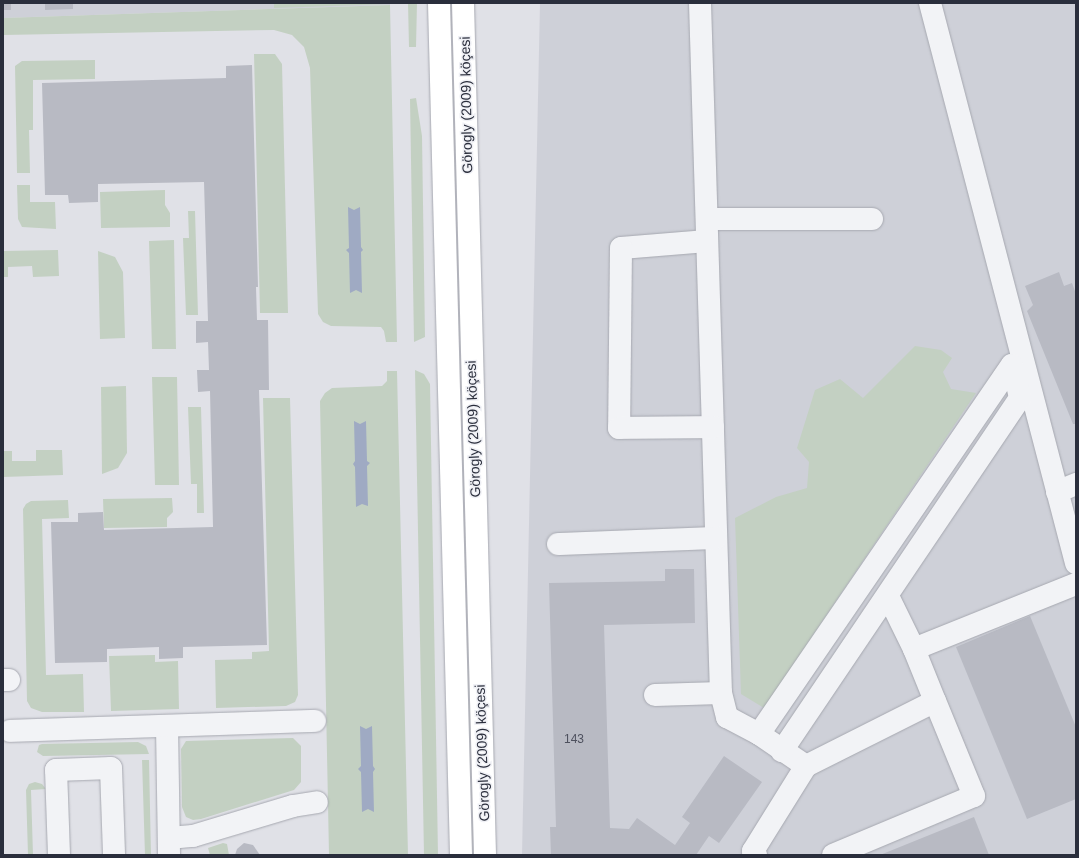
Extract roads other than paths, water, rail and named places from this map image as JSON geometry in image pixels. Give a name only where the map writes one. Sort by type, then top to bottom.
[{"type":"main road","name":"Görogly (2009) köçesi","points":[[440,3],[461,855]]},
{"type":"main road","name":"Görogly (2009) köçesi","points":[[463,3],[485,855]]},
{"type":"street","points":[[700,3],[721,693],[727,717],[759,734],[806,766]]},
{"type":"street","points":[[930,3],[1067,488],[1076,563]]},
{"type":"street","points":[[707,220],[872,219]]},
{"type":"street","points":[[708,241],[621,248],[619,428],[713,427]]},
{"type":"street","points":[[759,734],[1012,365],[1020,398],[888,596],[782,751]]},
{"type":"street","points":[[558,544],[716,538]]},
{"type":"street","points":[[914,649],[1076,584]]},
{"type":"street","points":[[833,855],[974,796],[914,649],[888,596]]},
{"type":"street","points":[[655,696],[721,693]]},
{"type":"street","points":[[756,855],[753,851],[806,766],[935,701]]},
{"type":"street","points":[[10,731],[315,721]]},
{"type":"street","points":[[167,726],[169,847],[192,836],[293,806],[317,802]]},
{"type":"street","points":[[59,855],[56,770],[111,768],[114,855]]},
{"type":"water","points":[[348,207],[354,210],[360,207],[361,247],[363,250],[361,252],[362,293],[356,290],[350,293],[349,253],[346,250],[349,248]]},
{"type":"water","points":[[354,421],[360,424],[366,421],[367,461],[370,463],[367,466],[368,506],[362,504],[356,507],[355,467],[353,464],[355,461]]},
{"type":"water","points":[[360,726],[366,729],[372,726],[373,766],[375,769],[373,772],[374,812],[368,809],[362,812],[361,772],[358,769],[361,766]]}]
